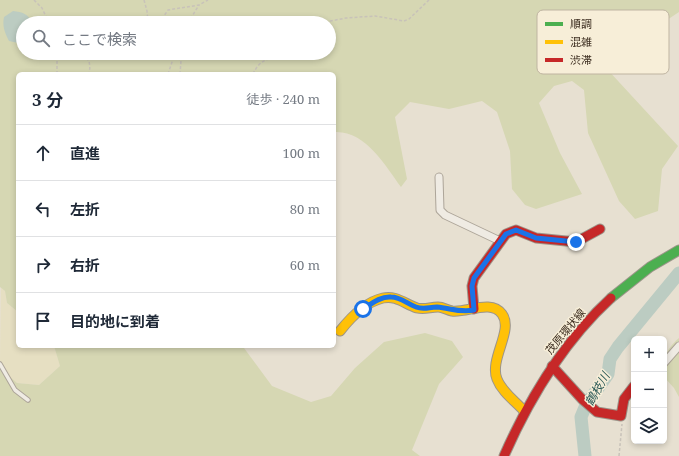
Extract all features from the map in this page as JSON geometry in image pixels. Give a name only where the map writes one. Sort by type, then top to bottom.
[{"type":"street","points":[[439,177],[440,210],[445,215],[500,241]]},
{"type":"street","points":[[474,310],[472,286],[474,278],[506,234],[516,230],[536,238],[576,242],[600,229]]},
{"type":"street","name":"茂原環状線","points":[[504,456],[524,411],[552,366],[592,317],[624,286],[657,261],[679,250]]},
{"type":"street","points":[[340,331],[348,321],[363,309],[381,299],[390,297],[401,299],[411,306],[422,309],[437,307],[453,311],[474,310],[484,306],[496,309],[503,315],[505,323],[504,334],[495,362],[495,373],[499,383],[524,411]]},
{"type":"street","points":[[667,360],[679,346]]},
{"type":"street","points":[[552,366],[582,399],[597,412],[621,416],[624,399],[631,390]]},
{"type":"lane","points":[[0,364],[15,390],[28,400]]},
{"type":"path","points":[[34,0],[42,8],[46,16]]},
{"type":"path","points":[[144,0],[147,16]]},
{"type":"path","points":[[164,16],[168,10],[199,5],[208,0]]},
{"type":"path","points":[[336,20],[375,16],[404,21],[409,19],[429,0]]},
{"type":"path","points":[[192,16],[199,5]]},
{"type":"path","points":[[57,60],[57,72]]},
{"type":"path","points":[[89,60],[91,64],[90,72]]},
{"type":"path","points":[[169,72],[173,60]]},
{"type":"path","points":[[180,60],[180,72]]},
{"type":"path","points":[[254,72],[260,63],[264,60]]},
{"type":"path","points":[[619,456],[621,416]]},
{"type":"shaded area","points":[[13,11],[28,16],[16,16],[16,42],[9,41],[6,35],[3,23],[4,17]]},
{"type":"shaded area","points":[[1,288],[5,291],[7,303],[16,310],[16,348],[55,348],[60,366],[39,385],[17,383],[11,379],[0,361]]},
{"type":"green space","points":[[0,0],[679,0],[679,12],[669,19],[669,10],[537,10],[537,74],[612,74],[678,146],[662,169],[658,211],[635,219],[619,201],[588,133],[584,90],[572,81],[554,86],[539,103],[560,153],[582,194],[536,209],[525,205],[512,189],[510,151],[497,112],[482,101],[449,109],[410,102],[395,117],[407,179],[401,187],[381,159],[365,143],[345,133],[336,132],[336,72],[16,72],[16,310],[7,303],[5,291],[0,287]]},
{"type":"green space","points":[[425,333],[452,341],[463,357],[439,384],[412,450],[420,456],[0,456],[0,368],[17,383],[39,385],[60,366],[55,348],[244,348],[272,386],[311,402],[331,396],[355,368],[384,342]]},
{"type":"green space","points":[[679,338],[679,397],[667,380],[667,353]]},
{"type":"waterway","name":"鶴枝川","points":[[585,456],[581,417],[586,405],[608,374],[610,359],[618,347],[679,273]]},
{"type":"traffic: fast","points":[[611,298],[650,267],[679,250]]},
{"type":"traffic: slow","points":[[340,331],[349,320],[364,307],[376,300],[388,297],[420,309],[442,307],[452,311],[458,311],[492,307],[502,314],[505,321],[504,336],[496,363],[495,371],[497,379],[505,392],[524,411]]},
{"type":"traffic: jam","points":[[474,309],[472,286],[474,278],[506,234],[516,230],[536,238],[576,242],[600,229]]},
{"type":"traffic: jam","points":[[504,456],[525,413],[549,371],[578,333],[611,298]]},
{"type":"traffic: jam","points":[[552,366],[582,399],[597,412],[621,416],[624,399],[631,390]]},
{"type":"route","points":[[363,309],[381,299],[390,297],[401,299],[411,306],[422,309],[437,307],[453,311],[474,310],[472,286],[474,278],[506,234],[516,230],[526,236],[576,242]]}]
